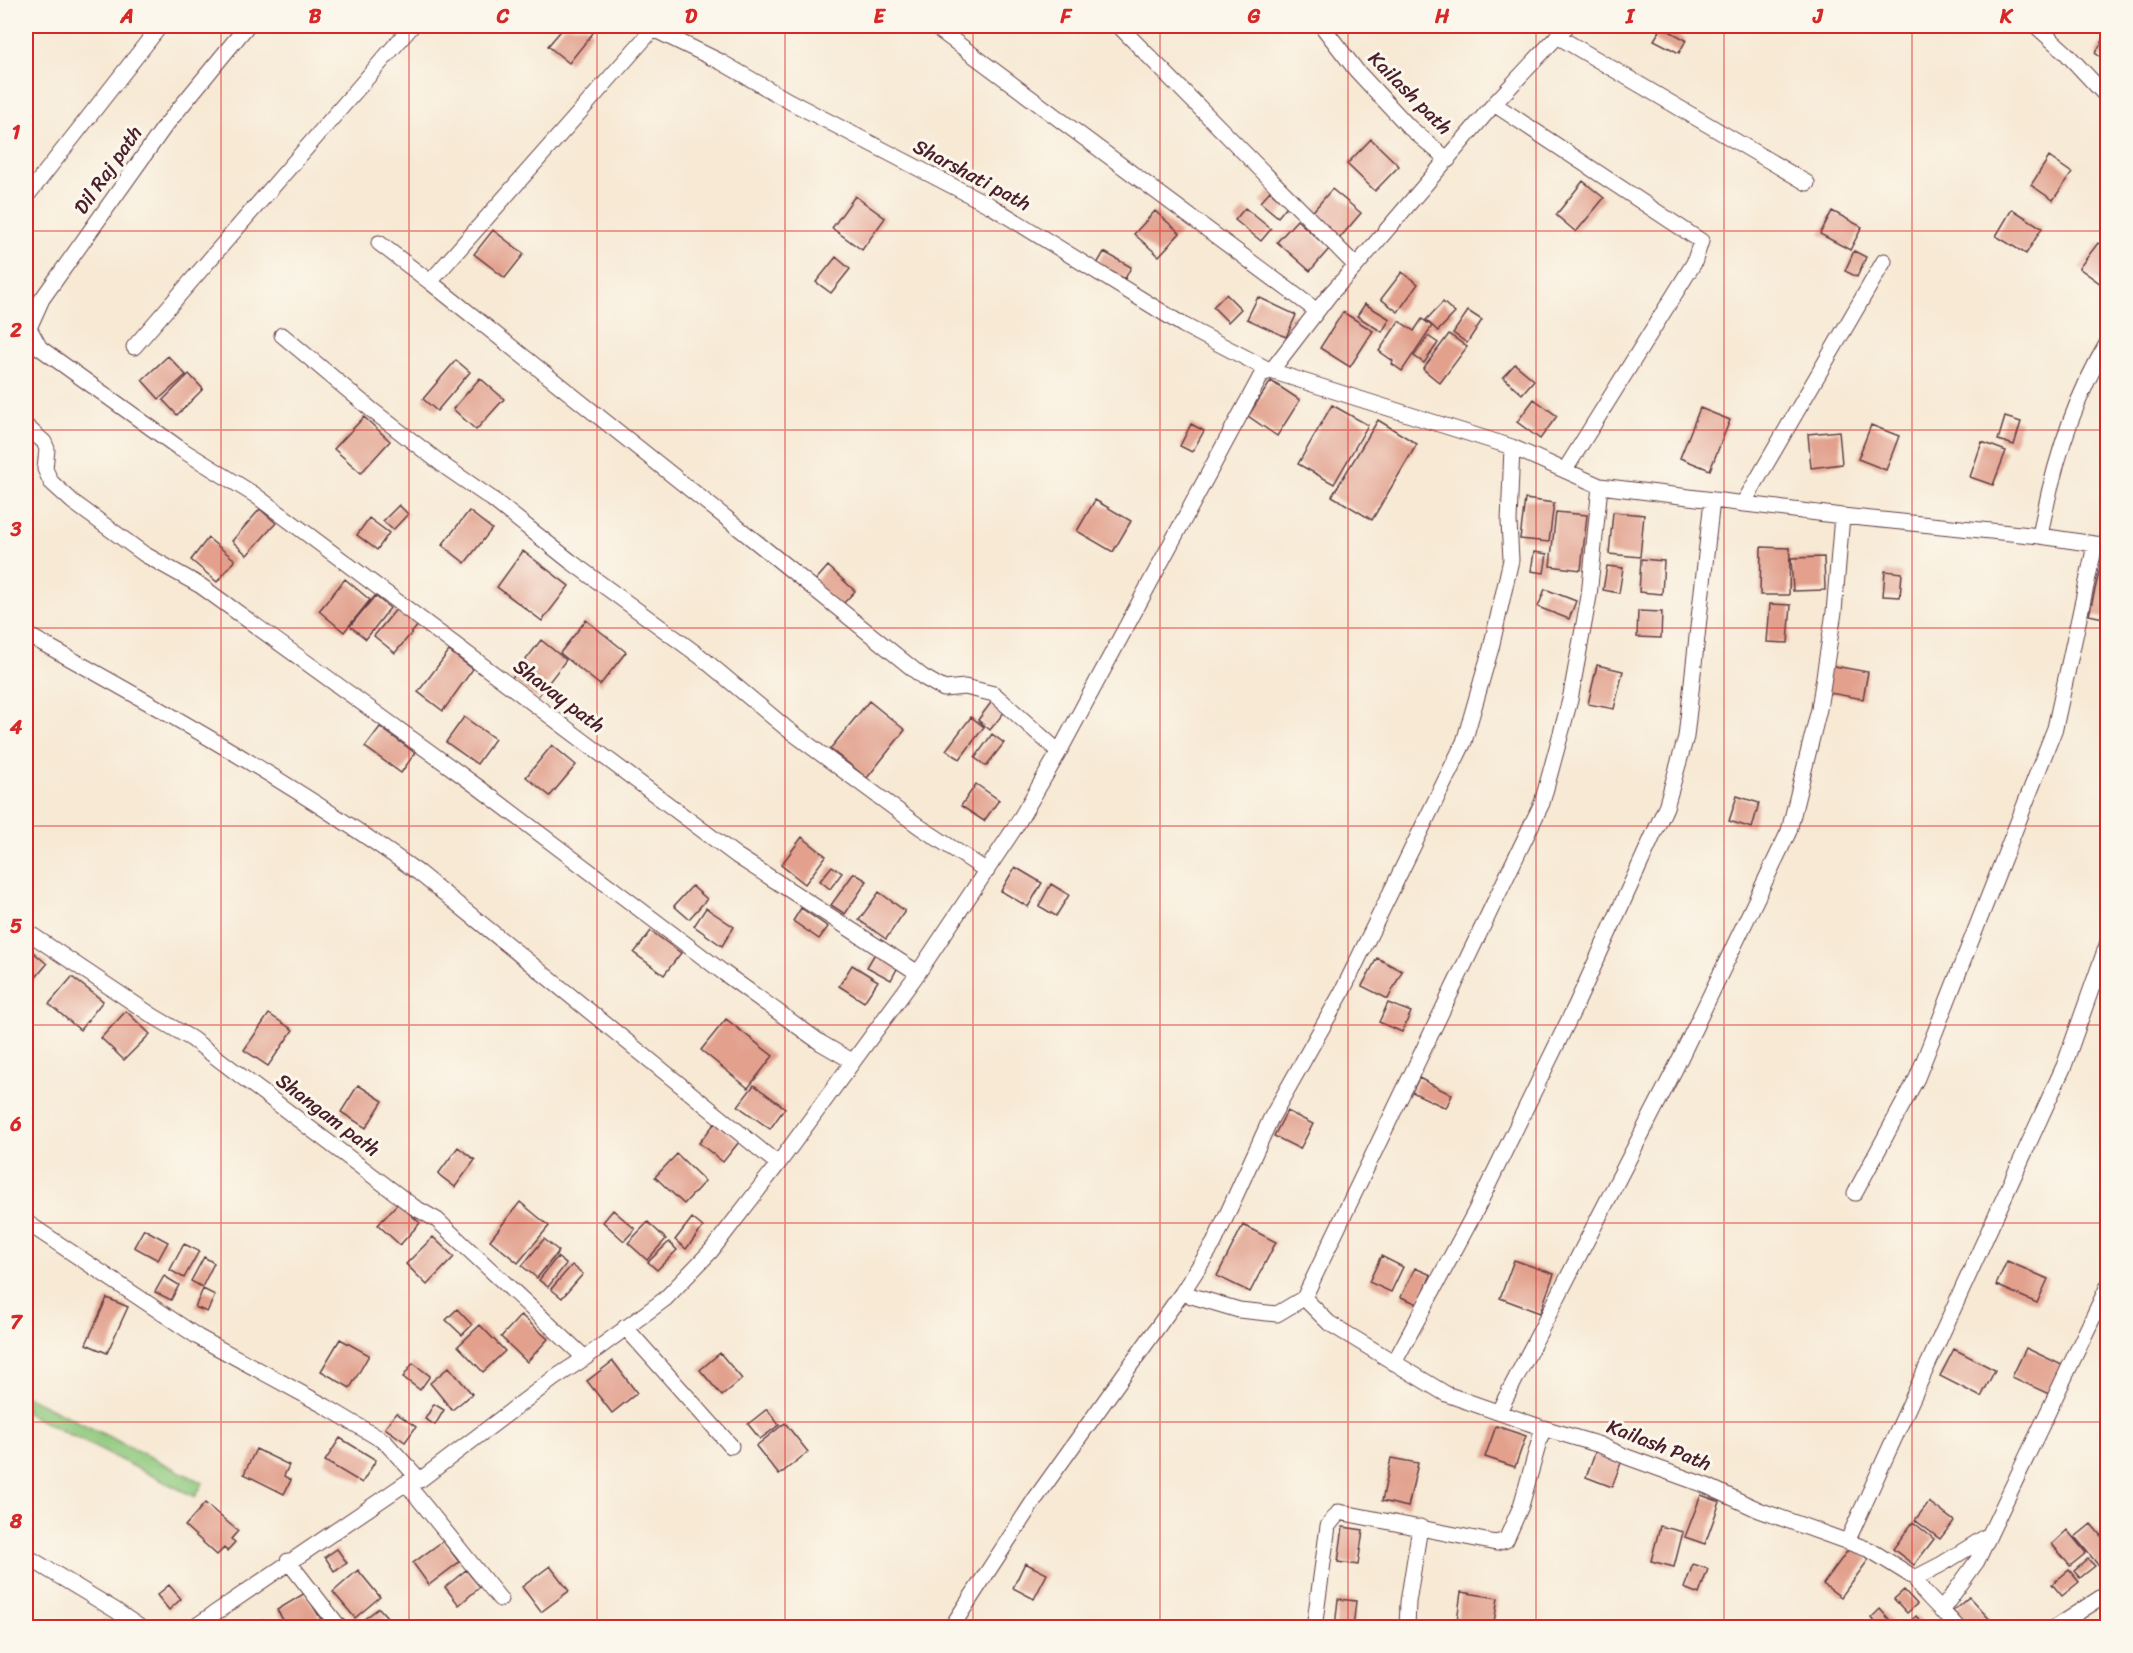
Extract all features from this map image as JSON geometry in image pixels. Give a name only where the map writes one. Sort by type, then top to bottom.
[{"type":"street","points":[[26,196],[160,26]]},
{"type":"street","name":"Dil Raj path","points":[[40,348],[29,328],[42,299],[165,126],[247,26]]},
{"type":"street","points":[[135,347],[412,26]]},
{"type":"street","points":[[934,26],[1317,311]]},
{"type":"street","points":[[1119,26],[1356,266]]},
{"type":"street","name":"Kailash path","points":[[1322,26],[1356,70],[1409,127],[1448,160]]},
{"type":"street","points":[[2036,26],[2108,98]]},
{"type":"street","points":[[430,282],[650,27]]},
{"type":"street","name":"Sharshati path","points":[[650,27],[721,62],[789,101],[991,206],[1183,326],[1271,371],[1512,447],[1600,486],[1842,516],[2040,536],[2101,545]]},
{"type":"street","points":[[193,1628],[288,1561],[413,1482],[585,1358],[665,1299],[711,1251],[814,1117],[852,1061],[918,973],[987,871],[1059,752],[1262,374],[1271,371],[1317,311],[1494,105],[1562,31],[1807,183]]},
{"type":"street","points":[[1494,105],[1701,241],[1694,263],[1565,470]]},
{"type":"street","points":[[379,243],[923,677],[944,689],[965,687],[994,694],[1059,752]]},
{"type":"street","points":[[1743,504],[1884,261]]},
{"type":"street","points":[[282,335],[373,411],[447,468],[492,499],[570,561],[701,657],[786,728],[920,827],[987,871]]},
{"type":"street","points":[[2040,536],[2046,500],[2073,418],[2095,364],[2108,342]]},
{"type":"street","name":"Shavay path","points":[[40,348],[178,448],[255,495],[737,856],[918,973]]},
{"type":"street","points":[[26,426],[44,442],[47,449],[45,469],[51,482],[73,502],[144,554],[201,586],[478,787],[724,973],[821,1043],[852,1061]]},
{"type":"street","points":[[951,1628],[1035,1499],[1182,1293],[1214,1243],[1270,1120],[1341,994],[1464,742],[1491,648],[1511,560],[1509,522],[1512,447]]},
{"type":"street","points":[[1182,1293],[1239,1310],[1277,1314],[1304,1298],[1542,803],[1570,700],[1587,607],[1600,486]]},
{"type":"street","points":[[1394,1363],[1475,1212],[1576,1005],[1666,807],[1686,737],[1712,500]]},
{"type":"street","points":[[1499,1411],[1675,1069],[1789,831],[1819,709],[1834,612],[1842,516]]},
{"type":"street","points":[[1855,1193],[1917,1078],[2055,728],[2101,545]]},
{"type":"street","points":[[26,634],[225,747],[359,830],[419,873],[778,1164]]},
{"type":"street","name":"Shangam path","points":[[26,930],[192,1040],[414,1207],[437,1220],[585,1358]]},
{"type":"street","points":[[1847,1542],[2064,1066],[2108,942]]},
{"type":"street","points":[[26,1222],[198,1337],[325,1406],[385,1442],[500,1599]]},
{"type":"street","points":[[1941,1611],[1977,1561],[2108,1286]]},
{"type":"street","name":"Kailash Path","points":[[1304,1298],[1329,1323],[1446,1394],[1543,1428],[1600,1444],[1627,1457],[1707,1486],[1759,1510],[1870,1550],[1915,1578],[1923,1592],[1958,1628]]},
{"type":"street","points":[[625,1327],[731,1446]]},
{"type":"street","points":[[1314,1628],[1328,1526],[1339,1512],[1496,1543],[1506,1540],[1521,1506],[1543,1428]]},
{"type":"street","points":[[1407,1628],[1408,1602],[1420,1527]]},
{"type":"street","points":[[1915,1578],[1989,1535]]},
{"type":"street","points":[[26,1556],[141,1628]]},
{"type":"street","points":[[288,1561],[340,1628]]},
{"type":"street","points":[[2054,1628],[2108,1593]]},
{"type":"green space","points":[[26,1396],[203,1483],[195,1497],[26,1413]]},
{"type":"building","points":[[565,26],[584,26],[593,33],[569,63],[548,46]]},
{"type":"building","points":[[1662,27],[1686,40],[1679,53],[1654,40]]},
{"type":"building","points":[[2108,33],[2108,62],[2095,53]]},
{"type":"building","points":[[1371,139],[1399,166],[1375,191],[1347,164]]},
{"type":"building","points":[[2049,157],[2072,173],[2053,200],[2031,185]]},
{"type":"building","points":[[1583,181],[1604,198],[1576,232],[1556,215]]},
{"type":"building","points":[[1332,189],[1361,213],[1338,240],[1309,216]]},
{"type":"building","points":[[1270,191],[1287,206],[1278,217],[1260,202]]},
{"type":"building","points":[[855,196],[885,218],[862,250],[832,228]]},
{"type":"building","points":[[1245,208],[1271,229],[1261,241],[1235,220]]},
{"type":"building","points":[[2012,209],[2042,228],[2026,254],[1996,236]]},
{"type":"building","points":[[1155,211],[1180,233],[1159,256],[1134,234]]},
{"type":"building","points":[[1832,211],[1862,227],[1850,250],[1820,234]]},
{"type":"building","points":[[1297,220],[1329,249],[1310,271],[1277,242]]},
{"type":"building","points":[[493,230],[524,254],[505,278],[474,254]]},
{"type":"building","points":[[2098,243],[2108,250],[2108,289],[2079,268]]},
{"type":"building","points":[[1854,251],[1866,257],[1857,277],[1845,271]]},
{"type":"building","points":[[1104,252],[1131,267],[1125,279],[1097,264]]},
{"type":"building","points":[[836,257],[850,269],[831,293],[816,282]]},
{"type":"building","points":[[1402,272],[1418,284],[1398,312],[1381,299]]},
{"type":"building","points":[[1226,294],[1241,309],[1228,322],[1213,307]]},
{"type":"building","points":[[1258,297],[1296,315],[1286,337],[1247,319]]},
{"type":"building","points":[[1443,302],[1455,313],[1438,331],[1426,320]]},
{"type":"building","points":[[1365,304],[1390,319],[1382,332],[1357,316]]},
{"type":"building","points":[[1468,311],[1482,320],[1467,343],[1453,333]]},
{"type":"building","points":[[1343,312],[1373,331],[1350,367],[1320,348]]},
{"type":"building","points":[[1422,319],[1432,326],[1402,371],[1379,351],[1399,321],[1414,331]]},
{"type":"building","points":[[1449,334],[1467,347],[1440,383],[1423,369]]},
{"type":"building","points":[[1428,336],[1438,343],[1424,363],[1414,356]]},
{"type":"building","points":[[168,356],[186,375],[159,399],[142,380]]},
{"type":"building","points":[[456,360],[470,372],[437,411],[423,399]]},
{"type":"building","points":[[1515,364],[1534,380],[1522,394],[1503,377]]},
{"type":"building","points":[[189,374],[203,389],[177,415],[163,400]]},
{"type":"building","points":[[480,378],[504,399],[476,430],[453,409]]},
{"type":"building","points":[[1271,381],[1300,400],[1277,436],[1248,416]]},
{"type":"building","points":[[1534,399],[1557,416],[1540,439],[1517,422]]},
{"type":"building","points":[[1332,405],[1368,425],[1334,484],[1298,464]]},
{"type":"building","points":[[1700,408],[1730,420],[1710,470],[1680,458]]},
{"type":"building","points":[[364,417],[390,441],[361,473],[334,449]]},
{"type":"building","points":[[2005,417],[2021,422],[2014,445],[1998,440]]},
{"type":"building","points":[[1378,420],[1417,444],[1372,520],[1332,496]]},
{"type":"building","points":[[1191,424],[1204,431],[1192,452],[1180,446]]},
{"type":"building","points":[[1871,425],[1899,436],[1886,470],[1858,459]]},
{"type":"building","points":[[1839,431],[1842,464],[1811,468],[1808,434]]},
{"type":"building","points":[[1982,442],[2006,451],[1993,485],[1970,477]]},
{"type":"building","points":[[1525,499],[1554,503],[1549,542],[1520,539]]},
{"type":"building","points":[[1095,500],[1131,521],[1113,552],[1077,531]]},
{"type":"building","points":[[399,505],[408,514],[393,530],[383,521]]},
{"type":"building","points":[[260,509],[276,523],[247,555],[232,541]]},
{"type":"building","points":[[469,511],[492,529],[465,563],[442,545]]},
{"type":"building","points":[[1556,512],[1587,515],[1581,570],[1550,566]]},
{"type":"building","points":[[1613,512],[1644,515],[1640,557],[1609,554]]},
{"type":"building","points":[[369,518],[389,533],[377,550],[357,535]]},
{"type":"building","points":[[208,538],[235,560],[217,582],[191,560]]},
{"type":"building","points":[[1761,547],[1790,548],[1789,595],[1760,595]]},
{"type":"building","points":[[523,551],[569,586],[542,621],[497,587]]},
{"type":"building","points":[[1534,552],[1547,554],[1544,573],[1531,571]]},
{"type":"building","points":[[1824,557],[1825,590],[1793,591],[1791,558]]},
{"type":"building","points":[[1641,559],[1664,561],[1662,594],[1639,592]]},
{"type":"building","points":[[2101,564],[2108,565],[2108,619],[2089,615]]},
{"type":"building","points":[[828,566],[855,591],[840,607],[814,582]]},
{"type":"building","points":[[1607,566],[1623,568],[1619,593],[1603,590]]},
{"type":"building","points":[[1885,571],[1902,573],[1900,597],[1883,596]]},
{"type":"building","points":[[345,579],[370,600],[344,632],[319,611]]},
{"type":"building","points":[[1545,589],[1576,601],[1569,619],[1538,607]]},
{"type":"building","points":[[375,596],[390,608],[366,639],[350,626]]},
{"type":"building","points":[[1770,604],[1791,605],[1788,643],[1767,642]]},
{"type":"building","points":[[398,607],[419,624],[395,653],[374,636]]},
{"type":"building","points":[[1638,611],[1662,612],[1661,638],[1637,637]]},
{"type":"building","points":[[586,620],[626,652],[600,685],[560,653]]},
{"type":"building","points":[[541,640],[566,660],[536,699],[511,679]]},
{"type":"building","points":[[449,651],[473,669],[443,711],[418,692]]},
{"type":"building","points":[[1597,665],[1623,671],[1614,709],[1588,704]]},
{"type":"building","points":[[1829,665],[1868,672],[1863,699],[1824,692]]},
{"type":"building","points":[[993,700],[1006,710],[990,730],[978,720]]},
{"type":"building","points":[[869,701],[905,730],[867,778],[830,749]]},
{"type":"building","points":[[464,717],[495,739],[477,764],[446,742]]},
{"type":"building","points":[[971,717],[984,727],[960,759],[946,750]]},
{"type":"building","points":[[380,727],[415,753],[401,773],[365,747]]},
{"type":"building","points":[[992,734],[1004,743],[986,766],[975,758]]},
{"type":"building","points":[[552,745],[576,765],[550,796],[526,777]]},
{"type":"building","points":[[976,784],[999,800],[984,821],[961,806]]},
{"type":"building","points":[[1737,796],[1759,803],[1752,828],[1729,821]]},
{"type":"building","points":[[802,837],[826,856],[805,884],[781,865]]},
{"type":"building","points":[[832,866],[842,873],[830,889],[820,881]]},
{"type":"building","points":[[1015,867],[1042,883],[1028,907],[1001,891]]},
{"type":"building","points":[[854,873],[867,881],[845,914],[831,905]]},
{"type":"building","points":[[1051,884],[1069,895],[1056,916],[1039,906]]},
{"type":"building","points":[[692,886],[707,899],[689,919],[674,906]]},
{"type":"building","points":[[879,892],[905,911],[886,939],[859,920]]},
{"type":"building","points":[[706,908],[734,927],[722,946],[694,926]]},
{"type":"building","points":[[801,908],[828,927],[819,939],[793,921]]},
{"type":"building","points":[[651,931],[681,953],[664,975],[634,953]]},
{"type":"building","points":[[26,946],[47,964],[28,987],[26,985]]},
{"type":"building","points":[[877,950],[900,963],[891,980],[867,967]]},
{"type":"building","points":[[1377,958],[1402,971],[1388,999],[1362,986]]},
{"type":"building","points":[[852,965],[878,981],[864,1002],[839,986]]},
{"type":"building","points":[[72,977],[103,1001],[80,1030],[49,1004]]},
{"type":"building","points":[[1388,1003],[1411,1012],[1402,1032],[1379,1022]]},
{"type":"building","points":[[126,1011],[150,1034],[124,1060],[101,1038]]},
{"type":"building","points":[[269,1014],[293,1030],[268,1066],[244,1050]]},
{"type":"building","points":[[726,1019],[773,1056],[748,1088],[701,1050]]},
{"type":"building","points":[[1419,1078],[1452,1095],[1446,1108],[1412,1092]]},
{"type":"building","points":[[358,1085],[383,1101],[366,1128],[341,1112]]},
{"type":"building","points":[[754,1085],[785,1108],[770,1129],[738,1106]]},
{"type":"building","points":[[1287,1111],[1313,1124],[1300,1149],[1274,1136]]},
{"type":"building","points":[[715,1123],[739,1142],[723,1162],[699,1143]]},
{"type":"building","points":[[458,1147],[475,1160],[455,1187],[438,1174]]},
{"type":"building","points":[[677,1154],[705,1181],[684,1204],[655,1177]]},
{"type":"building","points":[[520,1202],[549,1226],[518,1263],[490,1240]]},
{"type":"building","points":[[398,1203],[420,1223],[400,1245],[378,1225]]},
{"type":"building","points":[[613,1210],[635,1229],[624,1241],[603,1222]]},
{"type":"building","points":[[692,1218],[703,1227],[686,1249],[675,1240]]},
{"type":"building","points":[[648,1222],[666,1239],[647,1260],[628,1243]]},
{"type":"building","points":[[1243,1225],[1276,1242],[1250,1292],[1217,1276]]},
{"type":"building","points":[[144,1229],[168,1242],[158,1260],[134,1247]]},
{"type":"building","points":[[433,1237],[454,1257],[427,1285],[406,1264]]},
{"type":"building","points":[[544,1239],[559,1251],[537,1278],[522,1266]]},
{"type":"building","points":[[669,1242],[677,1250],[657,1270],[648,1262]]},
{"type":"building","points":[[184,1244],[199,1251],[184,1278],[170,1270]]},
{"type":"building","points":[[1381,1256],[1403,1267],[1391,1292],[1369,1282]]},
{"type":"building","points":[[204,1257],[214,1263],[202,1287],[191,1281]]},
{"type":"building","points":[[557,1257],[566,1264],[548,1287],[539,1280]]},
{"type":"building","points":[[1514,1260],[1554,1274],[1540,1313],[1500,1298]]},
{"type":"building","points":[[2007,1261],[2048,1279],[2037,1303],[1996,1285]]},
{"type":"building","points":[[572,1265],[583,1274],[562,1298],[551,1289]]},
{"type":"building","points":[[1415,1268],[1431,1275],[1418,1304],[1401,1297]]},
{"type":"building","points":[[164,1276],[179,1285],[171,1300],[155,1292]]},
{"type":"building","points":[[203,1289],[215,1295],[207,1312],[195,1307]]},
{"type":"building","points":[[107,1298],[128,1307],[107,1353],[86,1344]]},
{"type":"building","points":[[457,1309],[472,1325],[462,1335],[446,1320]]},
{"type":"building","points":[[521,1315],[548,1339],[527,1362],[501,1337]]},
{"type":"building","points":[[480,1325],[505,1351],[483,1372],[458,1346]]},
{"type":"building","points":[[340,1339],[369,1355],[350,1388],[321,1371]]},
{"type":"building","points":[[2026,1348],[2064,1366],[2051,1395],[2012,1377]]},
{"type":"building","points":[[1954,1349],[1995,1370],[1981,1397],[1940,1376]]},
{"type":"building","points":[[720,1353],[742,1379],[722,1396],[700,1370]]},
{"type":"building","points":[[613,1361],[637,1393],[612,1413],[587,1381]]},
{"type":"building","points":[[413,1363],[430,1376],[420,1390],[403,1377]]},
{"type":"building","points":[[449,1367],[472,1394],[452,1410],[430,1383]]},
{"type":"building","points":[[434,1404],[444,1410],[435,1425],[425,1419]]},
{"type":"building","points":[[767,1409],[779,1425],[760,1439],[748,1424]]},
{"type":"building","points":[[396,1413],[416,1427],[405,1442],[385,1428]]},
{"type":"building","points":[[785,1423],[808,1452],[779,1475],[756,1446]]},
{"type":"building","points":[[1496,1426],[1526,1436],[1515,1467],[1485,1457]]},
{"type":"building","points":[[340,1438],[376,1460],[362,1483],[325,1461]]},
{"type":"building","points":[[256,1449],[289,1465],[284,1476],[291,1480],[284,1494],[244,1474]]},
{"type":"building","points":[[1596,1450],[1622,1460],[1612,1487],[1586,1477]]},
{"type":"building","points":[[1391,1458],[1418,1463],[1408,1507],[1382,1501]]},
{"type":"building","points":[[1701,1495],[1720,1502],[1705,1544],[1685,1537]]},
{"type":"building","points":[[1929,1502],[1954,1521],[1940,1539],[1915,1520]]},
{"type":"building","points":[[205,1503],[238,1531],[231,1539],[235,1542],[227,1551],[224,1548],[217,1555],[185,1526]]},
{"type":"building","points":[[1913,1522],[1934,1539],[1914,1565],[1893,1549]]},
{"type":"building","points":[[2091,1524],[2108,1544],[2108,1558],[2099,1566],[2075,1537]]},
{"type":"building","points":[[1660,1526],[1683,1532],[1674,1567],[1651,1561]]},
{"type":"building","points":[[1343,1527],[1363,1530],[1358,1565],[1338,1562]]},
{"type":"building","points":[[2067,1530],[2086,1553],[2070,1566],[2052,1544]]},
{"type":"building","points":[[443,1541],[459,1562],[429,1585],[413,1563]]},
{"type":"building","points":[[1851,1546],[1869,1559],[1841,1597],[1823,1584]]},
{"type":"building","points":[[337,1549],[347,1563],[334,1571],[325,1557]]},
{"type":"building","points":[[2088,1559],[2095,1566],[2080,1578],[2074,1571]]},
{"type":"building","points":[[1025,1563],[1047,1574],[1034,1599],[1013,1588]]},
{"type":"building","points":[[1693,1564],[1708,1569],[1699,1594],[1684,1588]]},
{"type":"building","points":[[550,1566],[569,1591],[541,1612],[522,1587]]},
{"type":"building","points":[[358,1570],[380,1597],[355,1618],[333,1592]]},
{"type":"building","points":[[466,1570],[480,1587],[459,1605],[445,1587]]},
{"type":"building","points":[[2069,1570],[2079,1582],[2062,1596],[2052,1584]]},
{"type":"building","points":[[169,1585],[181,1599],[169,1610],[157,1595]]},
{"type":"building","points":[[1904,1590],[1917,1604],[1907,1613],[1894,1599]]},
{"type":"building","points":[[1461,1592],[1498,1598],[1493,1628],[1456,1628]]},
{"type":"building","points":[[305,1593],[321,1619],[307,1628],[288,1628],[277,1610]]},
{"type":"building","points":[[1969,1597],[1995,1625],[1992,1628],[1968,1628],[1953,1611]]},
{"type":"building","points":[[1338,1599],[1356,1601],[1353,1628],[1335,1628]]},
{"type":"building","points":[[379,1608],[387,1617],[373,1628],[362,1628],[359,1623]]},
{"type":"building","points":[[1880,1609],[1897,1628],[1879,1628],[1871,1618]]},
{"type":"building","points":[[1916,1616],[1927,1628],[1903,1628]]},
{"type":"building","points":[[105,1619],[116,1628],[98,1628]]},
{"type":"building","points":[[262,1620],[266,1628],[250,1628]]}]
